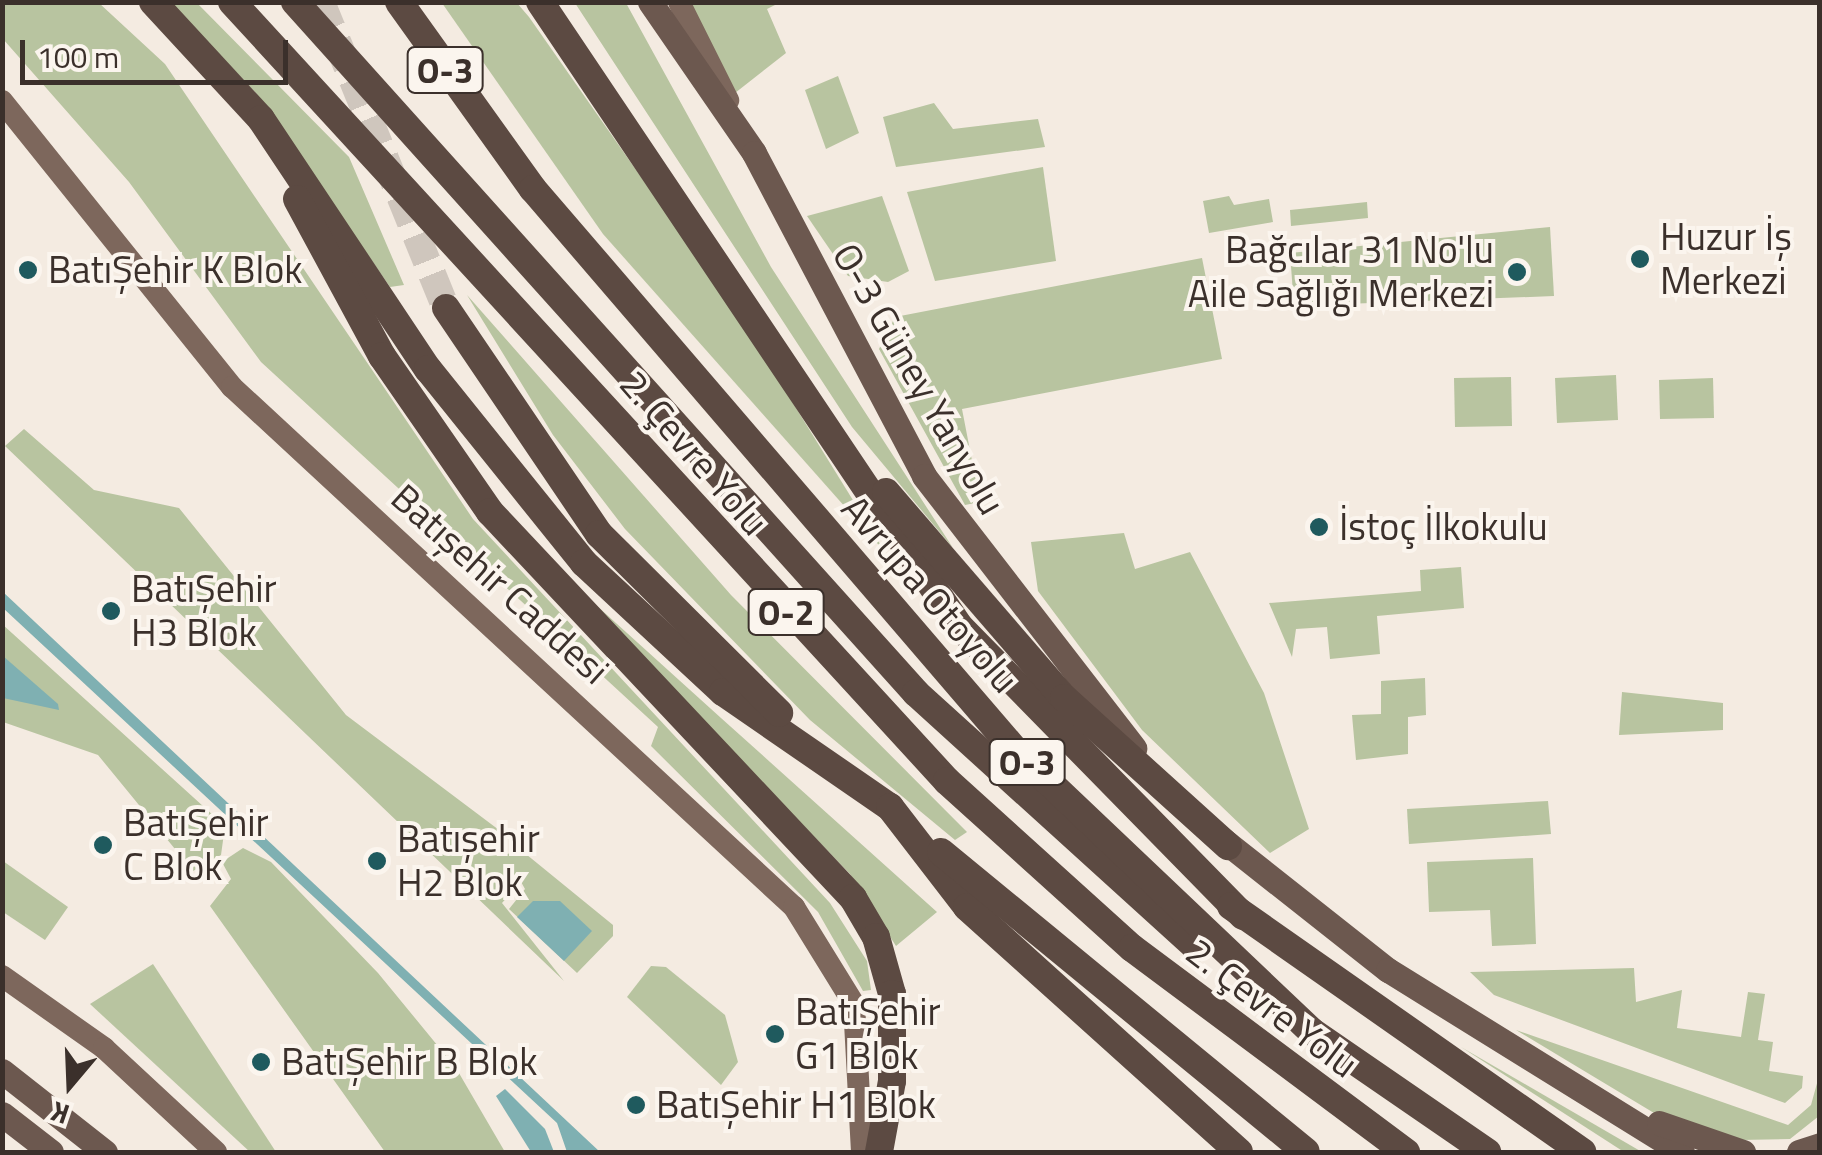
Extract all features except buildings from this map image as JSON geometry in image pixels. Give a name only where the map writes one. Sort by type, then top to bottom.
[{"type":"highway","points":[[153,2],[233,84],[485,446],[584,563],[724,692],[890,807],[967,907],[1238,1152]]},
{"type":"highway","name":"2. Çevre Yolu","points":[[232,2],[947,782],[1132,948],[1406,1152]]},
{"type":"highway","name":"2. Çevre Yolu","points":[[295,2],[916,693],[1114,879],[1312,1031]]},
{"type":"highway","name":"Avrupa Otoyolu","points":[[400,2],[533,189],[1014,749],[1312,1031],[1486,1152]]},
{"type":"highway","points":[[540,2],[959,626],[1243,916]]},
{"type":"highway","points":[[650,2],[754,152]]},
{"type":"highway","points":[[233,84],[382,356],[490,512],[853,898],[876,937],[892,994],[892,1081],[879,1152]]},
{"type":"highway","name":"O-3 Güney Yanyolu","points":[[754,152],[924,476],[1096,703],[1228,846],[1388,970],[1528,1057]]},
{"type":"highway","points":[[719,266],[977,605],[1135,770],[1228,846]]},
{"type":"highway","points":[[446,308],[533,448],[618,556],[722,663],[1108,997],[1306,1152]]},
{"type":"highway","points":[[772,466],[1036,740],[1243,916],[1582,1152]]},
{"type":"highway","points":[[1528,1057],[1682,1152]]},
{"type":"highway","points":[[1528,1057],[1666,1126],[1743,1152]]},
{"type":"highway","points":[[2,1070],[105,1152]]},
{"type":"highway","points":[[2,1114],[47,1149]]},
{"type":"highway","points":[[2,1126],[47,1149]]},
{"type":"highway","points":[[1799,1152],[1820,1145]]},
{"type":"main road","name":"O-3 Güney Yanyolu","points":[[679,2],[754,152]]},
{"type":"main road","name":"Batışehir Caddesi","points":[[2,100],[232,388],[640,759],[815,934],[860,1030],[862,1152]]},
{"type":"main road","points":[[2,976],[104,1048],[216,1152]]},
{"type":"green space","points":[[2,3],[99,3],[165,64],[473,519],[830,903],[867,961],[871,990],[863,991],[818,912],[651,746],[658,727],[261,362],[129,182],[3,39]]},
{"type":"green space","points":[[170,3],[197,3],[349,157],[404,285],[390,287],[256,93]]},
{"type":"green space","points":[[442,3],[517,3],[529,17],[746,327],[885,552],[603,234]]},
{"type":"green space","points":[[575,3],[626,3],[771,267],[953,548],[852,427]]},
{"type":"green space","points":[[681,3],[779,3],[767,9],[786,53],[735,93]]},
{"type":"green space","points":[[838,76],[859,133],[826,149],[805,90]]},
{"type":"green space","points":[[934,103],[953,129],[1038,119],[1045,147],[896,167],[883,117]]},
{"type":"green space","points":[[1043,167],[1056,261],[935,281],[907,192]]},
{"type":"green space","points":[[882,196],[909,271],[888,282],[848,276],[807,216]]},
{"type":"green space","points":[[1229,196],[1234,205],[1269,199],[1273,222],[1209,233],[1203,201]]},
{"type":"green space","points":[[1367,202],[1368,218],[1291,226],[1290,210]]},
{"type":"green space","points":[[1550,227],[1554,296],[1294,306],[1290,253]]},
{"type":"green space","points":[[1202,258],[1222,359],[962,409],[980,502],[965,505],[879,349],[895,317]]},
{"type":"green space","points":[[467,295],[731,595],[967,832],[955,840],[810,720],[625,529],[553,435]]},
{"type":"green space","points":[[1616,375],[1618,420],[1557,423],[1555,378]]},
{"type":"green space","points":[[1511,377],[1512,426],[1455,427],[1454,378]]},
{"type":"green space","points":[[1713,378],[1714,418],[1660,419],[1659,380]]},
{"type":"green space","points":[[24,429],[94,490],[179,508],[346,715],[503,833],[507,854],[521,850],[613,925],[613,936],[577,973],[509,909],[525,889],[516,873],[520,883],[502,903],[564,981],[5,446]]},
{"type":"green space","points":[[1124,533],[1135,569],[1190,552],[1264,693],[1309,829],[1270,853],[1142,730],[1038,591],[1031,542]]},
{"type":"green space","points":[[554,567],[937,912],[896,946],[850,874]]},
{"type":"green space","points":[[1461,567],[1464,608],[1377,616],[1380,654],[1330,659],[1327,627],[1296,629],[1292,657],[1269,603],[1421,591],[1420,570]]},
{"type":"green space","points":[[2,624],[225,826],[221,855],[193,871],[98,755],[3,722]]},
{"type":"green space","points":[[1425,678],[1426,715],[1408,717],[1408,754],[1356,760],[1352,715],[1381,714],[1381,681]]},
{"type":"green space","points":[[1622,692],[1723,703],[1723,730],[1619,735]]},
{"type":"green space","points":[[1548,801],[1551,834],[1409,844],[1407,809]]},
{"type":"green space","points":[[243,848],[271,862],[378,973],[456,1068],[505,1152],[385,1152],[210,906],[231,879],[222,862]]},
{"type":"green space","points":[[1533,858],[1536,944],[1492,946],[1490,910],[1429,912],[1427,862]]},
{"type":"green space","points":[[3,861],[68,907],[45,940],[3,912]]},
{"type":"green space","points":[[153,964],[276,1152],[250,1152],[90,1004]]},
{"type":"green space","points":[[651,966],[666,967],[725,1015],[738,1062],[721,1085],[627,997]]},
{"type":"green space","points":[[1634,968],[1636,1002],[1682,990],[1677,1028],[1741,1037],[1748,992],[1765,994],[1758,1040],[1773,1042],[1769,1071],[1803,1076],[1802,1088],[1785,1103],[1494,995],[1470,972]]},
{"type":"green space","points":[[1516,1030],[1788,1125],[1811,1105],[1819,1076],[1819,1116],[1790,1139],[1740,1140],[1664,1119]]},
{"type":"green space","points":[[1461,1047],[1642,1152],[1624,1152]]},
{"type":"water","points":[[3,592],[600,1152],[567,1152],[557,1123],[3,608]]},
{"type":"water","points":[[3,656],[58,704],[59,710],[3,698]]},
{"type":"water","points":[[533,901],[560,901],[592,931],[564,961],[517,917]]},
{"type":"water","points":[[505,1089],[545,1129],[554,1152],[531,1152],[496,1096]]},
{"type":"tunnel","points":[[321,2],[446,308]]},
{"type":"place","name":"Huzur İş Merkezi","points":[[1640,259]]},
{"type":"place","name":"BatıŞehir K Blok","points":[[28,270]]},
{"type":"place","name":"Bağcılar 31 No'lu Aile Sağlığı Merkezi","points":[[1517,272]]},
{"type":"place","name":"İstoç İlkokulu","points":[[1319,527]]},
{"type":"place","name":"BatıŞehir H3 Blok","points":[[111,611]]},
{"type":"place","name":"BatıŞehir C Blok","points":[[103,845]]},
{"type":"place","name":"Batışehir H2 Blok","points":[[377,861]]},
{"type":"place","name":"BatıŞehir G1 Blok","points":[[775,1034]]},
{"type":"place","name":"BatıŞehir B Blok","points":[[261,1062]]},
{"type":"place","name":"BatıŞehir H1 Blok","points":[[636,1105]]}]
